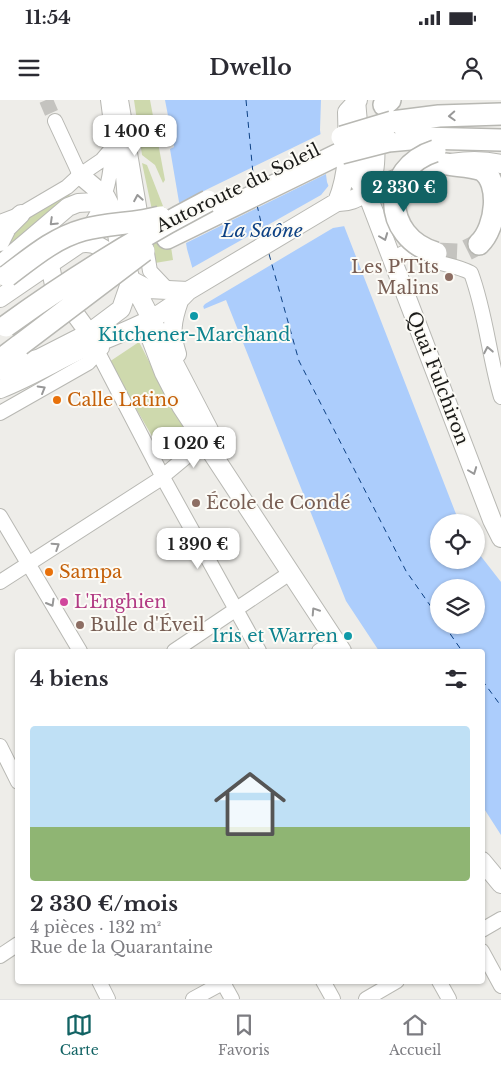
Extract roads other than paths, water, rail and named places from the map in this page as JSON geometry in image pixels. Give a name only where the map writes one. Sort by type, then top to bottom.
[{"type":"highway","name":"Autoroute du Soleil","points":[[5,334],[70,280],[118,250],[208,202],[326,144],[358,132],[388,114],[439,116],[501,114]]},
{"type":"highway","name":"Autoroute du Soleil","points":[[388,114],[421,138],[501,141]]},
{"type":"highway","name":"Autoroute du Soleil","points":[[5,334],[144,250],[341,153],[388,114]]},
{"type":"highway","points":[[436,253],[418,245],[405,233],[398,220],[395,200],[397,186],[409,166],[420,157],[441,157],[501,141]]},
{"type":"highway","points":[[441,157],[482,170],[495,182],[500,199],[498,215],[491,232],[479,244]]},
{"type":"highway","points":[[2,274],[44,248],[74,233],[98,227],[133,224],[208,202]]},
{"type":"highway","points":[[0,360],[144,250]]},
{"type":"main road","name":"Quai Fulchiron","points":[[348,154],[353,103]]},
{"type":"main road","points":[[366,192],[376,169],[376,137],[388,114]]},
{"type":"main road","points":[[337,202],[343,187],[348,154]]},
{"type":"main road","points":[[348,154],[354,176],[366,192]]},
{"type":"main road","points":[[0,370],[150,325],[178,294],[337,202],[349,202],[389,181],[419,170],[441,157],[501,164]]},
{"type":"main road","points":[[80,175],[100,199],[114,211],[128,273],[150,325],[164,373],[180,406],[338,646]]},
{"type":"main road","name":"Quai Fulchiron","points":[[366,192],[492,520],[501,538]]},
{"type":"main road","points":[[2,274],[68,207],[100,199]]},
{"type":"main road","points":[[0,242],[7,228],[21,214]]},
{"type":"main road","points":[[0,298],[79,244],[89,243],[99,246],[148,289],[178,294]]},
{"type":"main road","points":[[50,265],[54,285],[93,343]]},
{"type":"main road","points":[[0,389],[93,343],[121,309],[128,273]]},
{"type":"main road","points":[[178,294],[171,324],[172,338],[190,390],[209,430],[204,442]]},
{"type":"main road","points":[[150,325],[190,390]]},
{"type":"main road","points":[[485,867],[501,884]]},
{"type":"street","points":[[79,244],[94,221],[113,147],[108,100]]},
{"type":"street","points":[[120,100],[126,216]]},
{"type":"street","points":[[120,100],[150,271],[178,294]]},
{"type":"street","name":"Quai Fulchiron","points":[[353,103],[366,192]]},
{"type":"street","points":[[55,121],[80,175]]},
{"type":"street","points":[[0,222],[21,214],[67,188],[80,175],[102,160],[113,147]]},
{"type":"street","points":[[389,181],[387,202],[392,223],[409,250],[435,264],[462,268],[472,273],[490,359],[501,397]]},
{"type":"street","points":[[392,259],[409,250]]},
{"type":"street","points":[[0,413],[88,363],[93,343]]},
{"type":"street","points":[[93,343],[258,649]]},
{"type":"street","points":[[0,582],[163,476],[204,442]]},
{"type":"street","points":[[0,516],[79,649]]},
{"type":"street","points":[[177,649],[290,573]]},
{"type":"street","points":[[6,755],[15,775]]},
{"type":"street","points":[[485,928],[501,919]]},
{"type":"street","points":[[0,956],[15,946]]},
{"type":"street","points":[[485,957],[501,986]]},
{"type":"street","points":[[100,984],[108,999]]},
{"type":"street","points":[[193,999],[220,984]]},
{"type":"street","points":[[225,984],[232,999]]},
{"type":"street","points":[[325,984],[333,999]]},
{"type":"street","points":[[366,999],[392,984]]},
{"type":"street","points":[[441,984],[449,999]]},
{"type":"water","name":"La Saône","points":[[165,100],[321,100],[320,130],[327,182],[456,514],[430,514],[430,569],[485,569],[485,561],[501,582],[501,835],[485,810],[485,649],[378,649],[346,601],[226,300],[204,309],[187,249],[170,149],[174,147]]},
{"type":"tunnel","points":[[46,100],[55,121]]},
{"type":"tunnel","points":[[436,253],[459,254],[479,244]]},
{"type":"place","name":"Les P'Tits Malins","points":[[449,277]]},
{"type":"place","name":"Kitchener-Marchand","points":[[194,316]]},
{"type":"place","name":"Calle Latino","points":[[57,400]]},
{"type":"place","name":"École de Condé","points":[[196,503]]},
{"type":"place","name":"Sampa","points":[[49,572]]},
{"type":"place","name":"L'Enghien","points":[[64,602]]},
{"type":"place","name":"Bulle d'Éveil","points":[[80,625]]},
{"type":"place","name":"Iris et Warren","points":[[348,636]]}]
